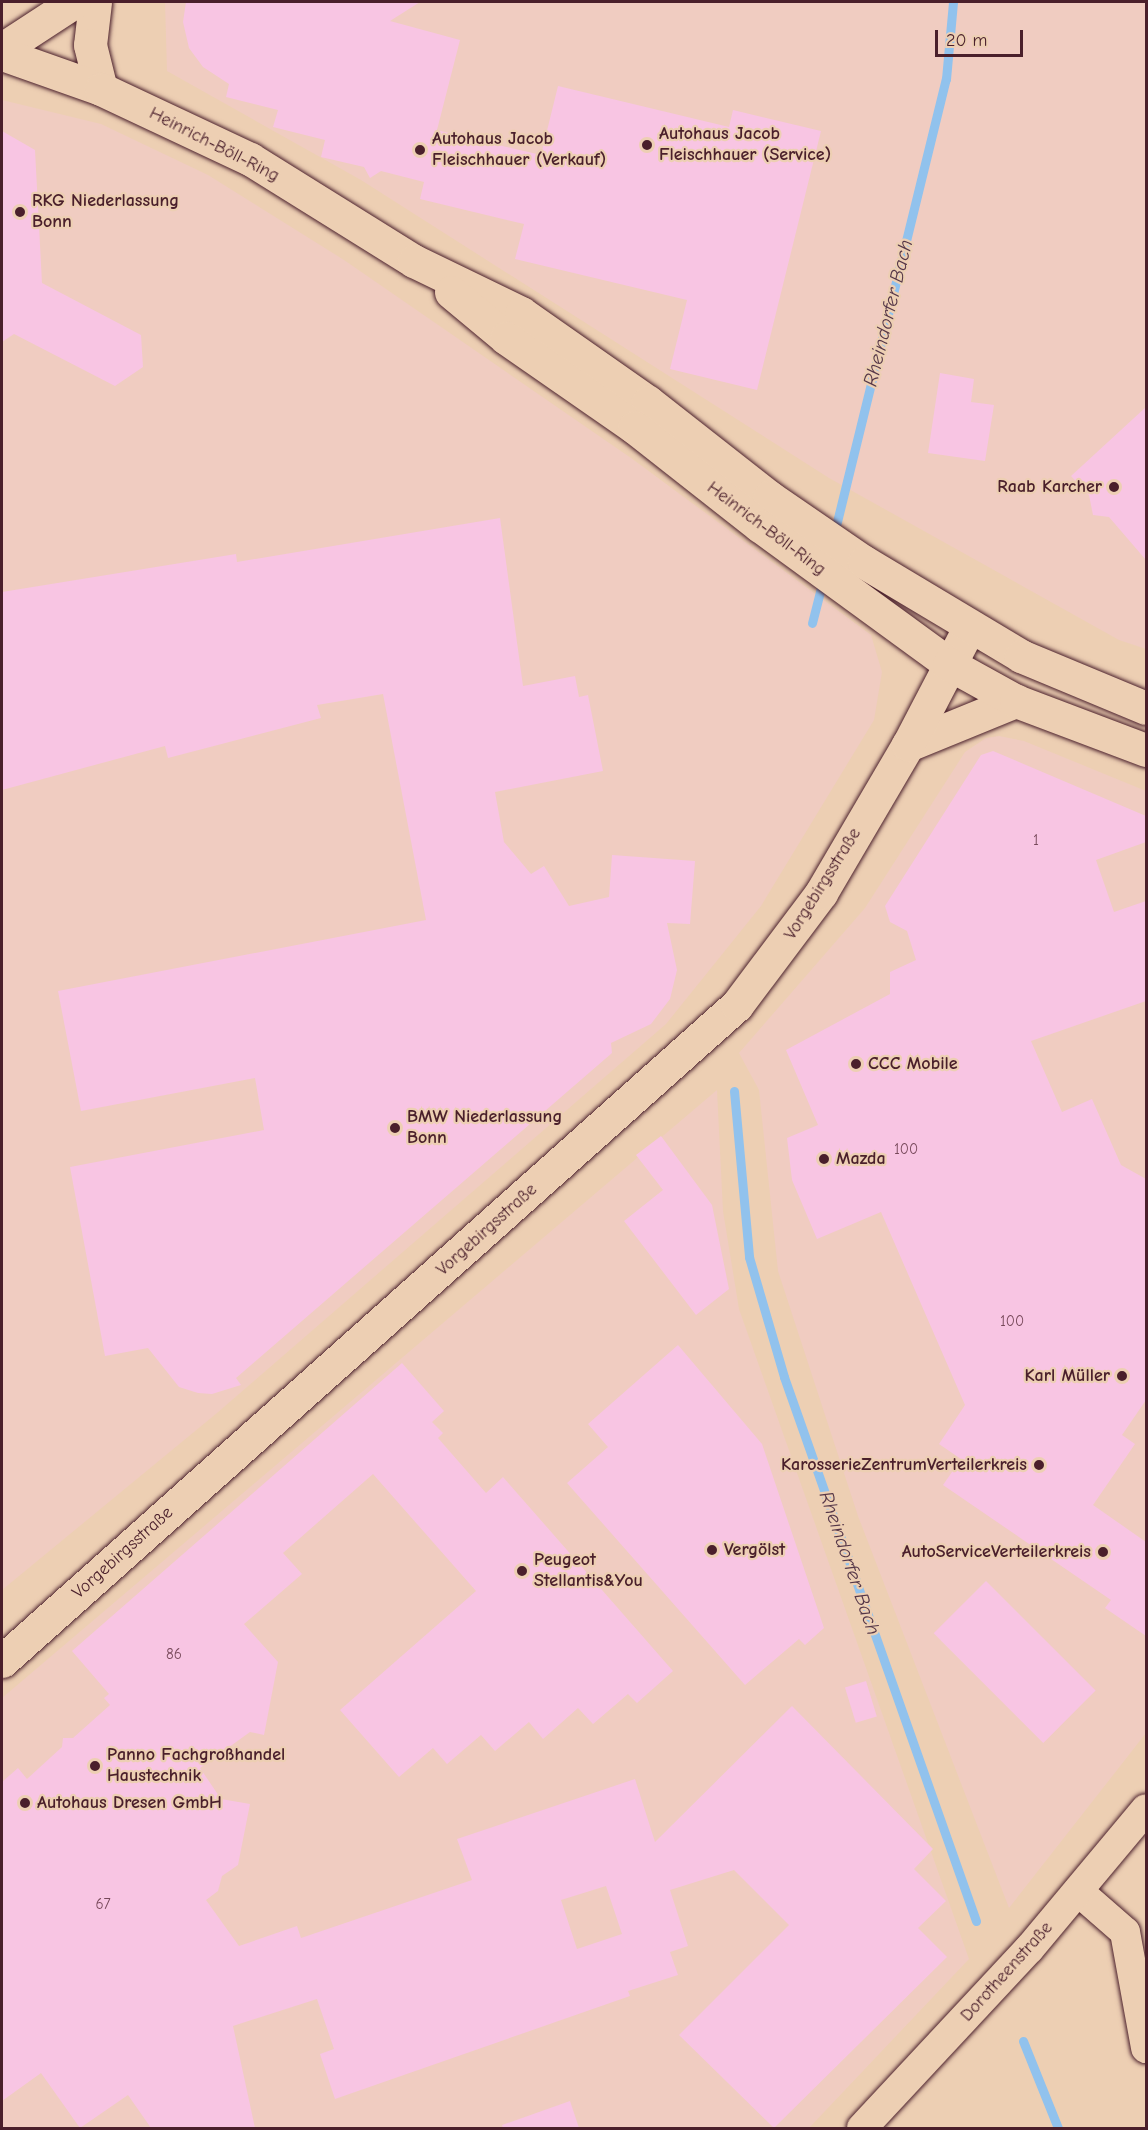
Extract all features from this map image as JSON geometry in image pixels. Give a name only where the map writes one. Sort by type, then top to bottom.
[{"type":"main road","points":[[2,49],[74,2]]},
{"type":"main road","points":[[95,2],[90,45],[101,89]]},
{"type":"main road","name":"Heinrich-Böll-Ring","points":[[2,54],[101,89],[250,159],[414,261],[521,313],[648,402],[844,588],[949,664],[1016,701],[1146,750]]},
{"type":"main road","name":"Heinrich-Böll-Ring","points":[[765,512],[864,562],[1021,656],[1146,708]]},
{"type":"main road","name":"Vorgebirgsstraße","points":[[2,1661],[737,1005],[814,903],[908,745],[970,626]]},
{"type":"main road","points":[[908,745],[1016,701]]},
{"type":"street","name":"Dorotheenstraße","points":[[862,2128],[1078,1891],[1146,1809]]},
{"type":"street","points":[[1078,1891],[1125,1932],[1139,1953],[1146,2048]]},
{"type":"shaded area","points":[[165,2],[1146,2],[1146,649],[1119,640],[829,478],[361,180],[167,71]]},
{"type":"shaded area","points":[[2,100],[101,124],[208,175],[344,260],[631,458],[871,635],[882,672],[874,720],[761,906],[666,1024],[217,1413],[2,1590]]},
{"type":"shaded area","points":[[999,736],[1024,741],[1146,791],[1146,1733],[1009,1908],[858,1516],[778,1271],[759,1090],[739,1053],[865,908],[965,752],[986,738]]},
{"type":"shaded area","points":[[717,1090],[723,1211],[739,1309],[969,1959],[809,2128],[2,2128],[2,1698]]},
{"type":"building","name":"Autohaus Jacob Fleischhauer (Verkauf)","points":[[186,2],[420,2],[390,21],[460,40],[437,130],[480,141],[491,134],[498,145],[541,155],[558,86],[729,127],[733,110],[821,131],[757,390],[670,369],[687,300],[515,259],[524,224],[420,199],[424,182],[381,171],[370,178],[364,167],[321,157],[325,140],[273,127],[278,110],[226,97],[229,84],[203,67],[189,48],[183,22]]},
{"type":"building","name":"RKG Niederlassung Bonn","points":[[2,131],[35,150],[42,283],[141,335],[143,367],[115,386],[14,334],[2,342]]},
{"type":"building","points":[[940,373],[974,379],[971,402],[994,405],[985,461],[928,453]]},
{"type":"building","name":"Raab Karcher","points":[[1146,407],[1146,560],[1109,517],[1093,515],[1089,495],[1071,476]]},
{"type":"building","points":[[500,518],[523,686],[575,676],[579,697],[588,695],[603,771],[495,792],[504,842],[531,874],[544,866],[569,906],[609,897],[612,855],[695,861],[690,924],[667,923],[677,970],[670,999],[651,1024],[611,1043],[612,1053],[236,1378],[241,1385],[212,1394],[198,1393],[179,1387],[148,1348],[105,1356],[70,1167],[264,1130],[255,1078],[81,1111],[58,991],[426,920],[383,694],[317,705],[321,718],[168,758],[165,746],[2,790],[2,592],[236,554],[237,562]]},
{"type":"building","points":[[993,751],[1146,816],[1146,842],[1096,860],[1114,912],[1146,901],[1146,1001],[1031,1041],[1062,1112],[1092,1099],[1121,1165],[1146,1179],[1146,1400],[1122,1435],[1135,1444],[1093,1505],[1146,1542],[1146,1636],[1105,1608],[1111,1600],[943,1485],[961,1459],[939,1444],[965,1405],[881,1212],[817,1239],[792,1180],[787,1138],[818,1125],[786,1050],[890,994],[890,972],[916,960],[907,931],[890,922],[885,906],[981,755]]},
{"type":"building","points":[[661,1136],[712,1205],[729,1289],[696,1315],[624,1221],[663,1190],[636,1155]]},
{"type":"building","name":"Vergölst","points":[[678,1345],[762,1444],[824,1628],[805,1645],[799,1639],[745,1685],[567,1483],[608,1447],[588,1424]]},
{"type":"building","points":[[402,1363],[444,1411],[432,1422],[443,1433],[438,1438],[486,1493],[503,1477],[673,1671],[637,1703],[628,1694],[593,1724],[578,1708],[543,1739],[529,1722],[495,1751],[481,1735],[447,1764],[433,1748],[399,1777],[340,1710],[476,1591],[373,1474],[283,1553],[302,1574],[244,1624],[278,1662],[264,1735],[250,1732],[200,1768],[221,1799],[250,1804],[238,1865],[222,1876],[218,1891],[206,1900],[239,1946],[297,1926],[301,1938],[472,1880],[457,1839],[635,1779],[655,1842],[792,1706],[933,1849],[914,1869],[946,1901],[918,1928],[947,1957],[774,2128],[679,2035],[789,1925],[734,1870],[670,1890],[688,1946],[670,1952],[678,1975],[628,1991],[630,1996],[335,2099],[320,2054],[334,2049],[317,1999],[233,2026],[255,2128],[151,2128],[128,2095],[80,2128],[41,2073],[2,2101],[2,1782],[18,1768],[27,1779],[62,1747],[63,1738],[73,1738],[110,1705],[104,1698],[109,1694],[72,1651]],"holes":[[[606,1886],[622,1934],[577,1949],[561,1900]]]},
{"type":"building","points":[[986,1581],[1096,1691],[1043,1743],[934,1633]]},
{"type":"building","points":[[866,1681],[877,1716],[856,1723],[845,1687]]},
{"type":"building","points":[[570,2101],[579,2128],[503,2128],[502,2125]]},
{"type":"waterway","name":"Rheindorfer Bach","points":[[834,534],[946,79],[953,2]]},
{"type":"waterway","name":"Rheindorfer Bach","points":[[812,623],[823,580]]},
{"type":"waterway","name":"Rheindorfer Bach","points":[[734,1091],[749,1257],[784,1377],[976,1921]]},
{"type":"waterway","name":"Rheindorfer Bach","points":[[1023,2041],[1058,2128]]},
{"type":"place","name":"Autohaus Jacob Fleischhauer (Service)","points":[[647,145]]},
{"type":"place","name":"Autohaus Jacob Fleischhauer (Verkauf)","points":[[420,150]]},
{"type":"place","name":"RKG Niederlassung Bonn","points":[[20,212]]},
{"type":"place","name":"Raab Karcher","points":[[1114,487]]},
{"type":"place","name":"CCC Mobile","points":[[856,1064]]},
{"type":"place","name":"BMW Niederlassung Bonn","points":[[395,1128]]},
{"type":"place","name":"Mazda","points":[[824,1159]]},
{"type":"place","name":"Karl Müller","points":[[1122,1376]]},
{"type":"place","name":"KarosserieZentrumVerteilerkreis","points":[[1039,1465]]},
{"type":"place","name":"Vergölst","points":[[712,1550]]},
{"type":"place","name":"AutoServiceVerteilerkreis","points":[[1103,1552]]},
{"type":"place","name":"Peugeot Stellantis&You","points":[[522,1571]]},
{"type":"place","name":"Panno Fachgroßhandel Haustechnik","points":[[95,1766]]},
{"type":"place","name":"Autohaus Dresen GmbH","points":[[25,1803]]}]
